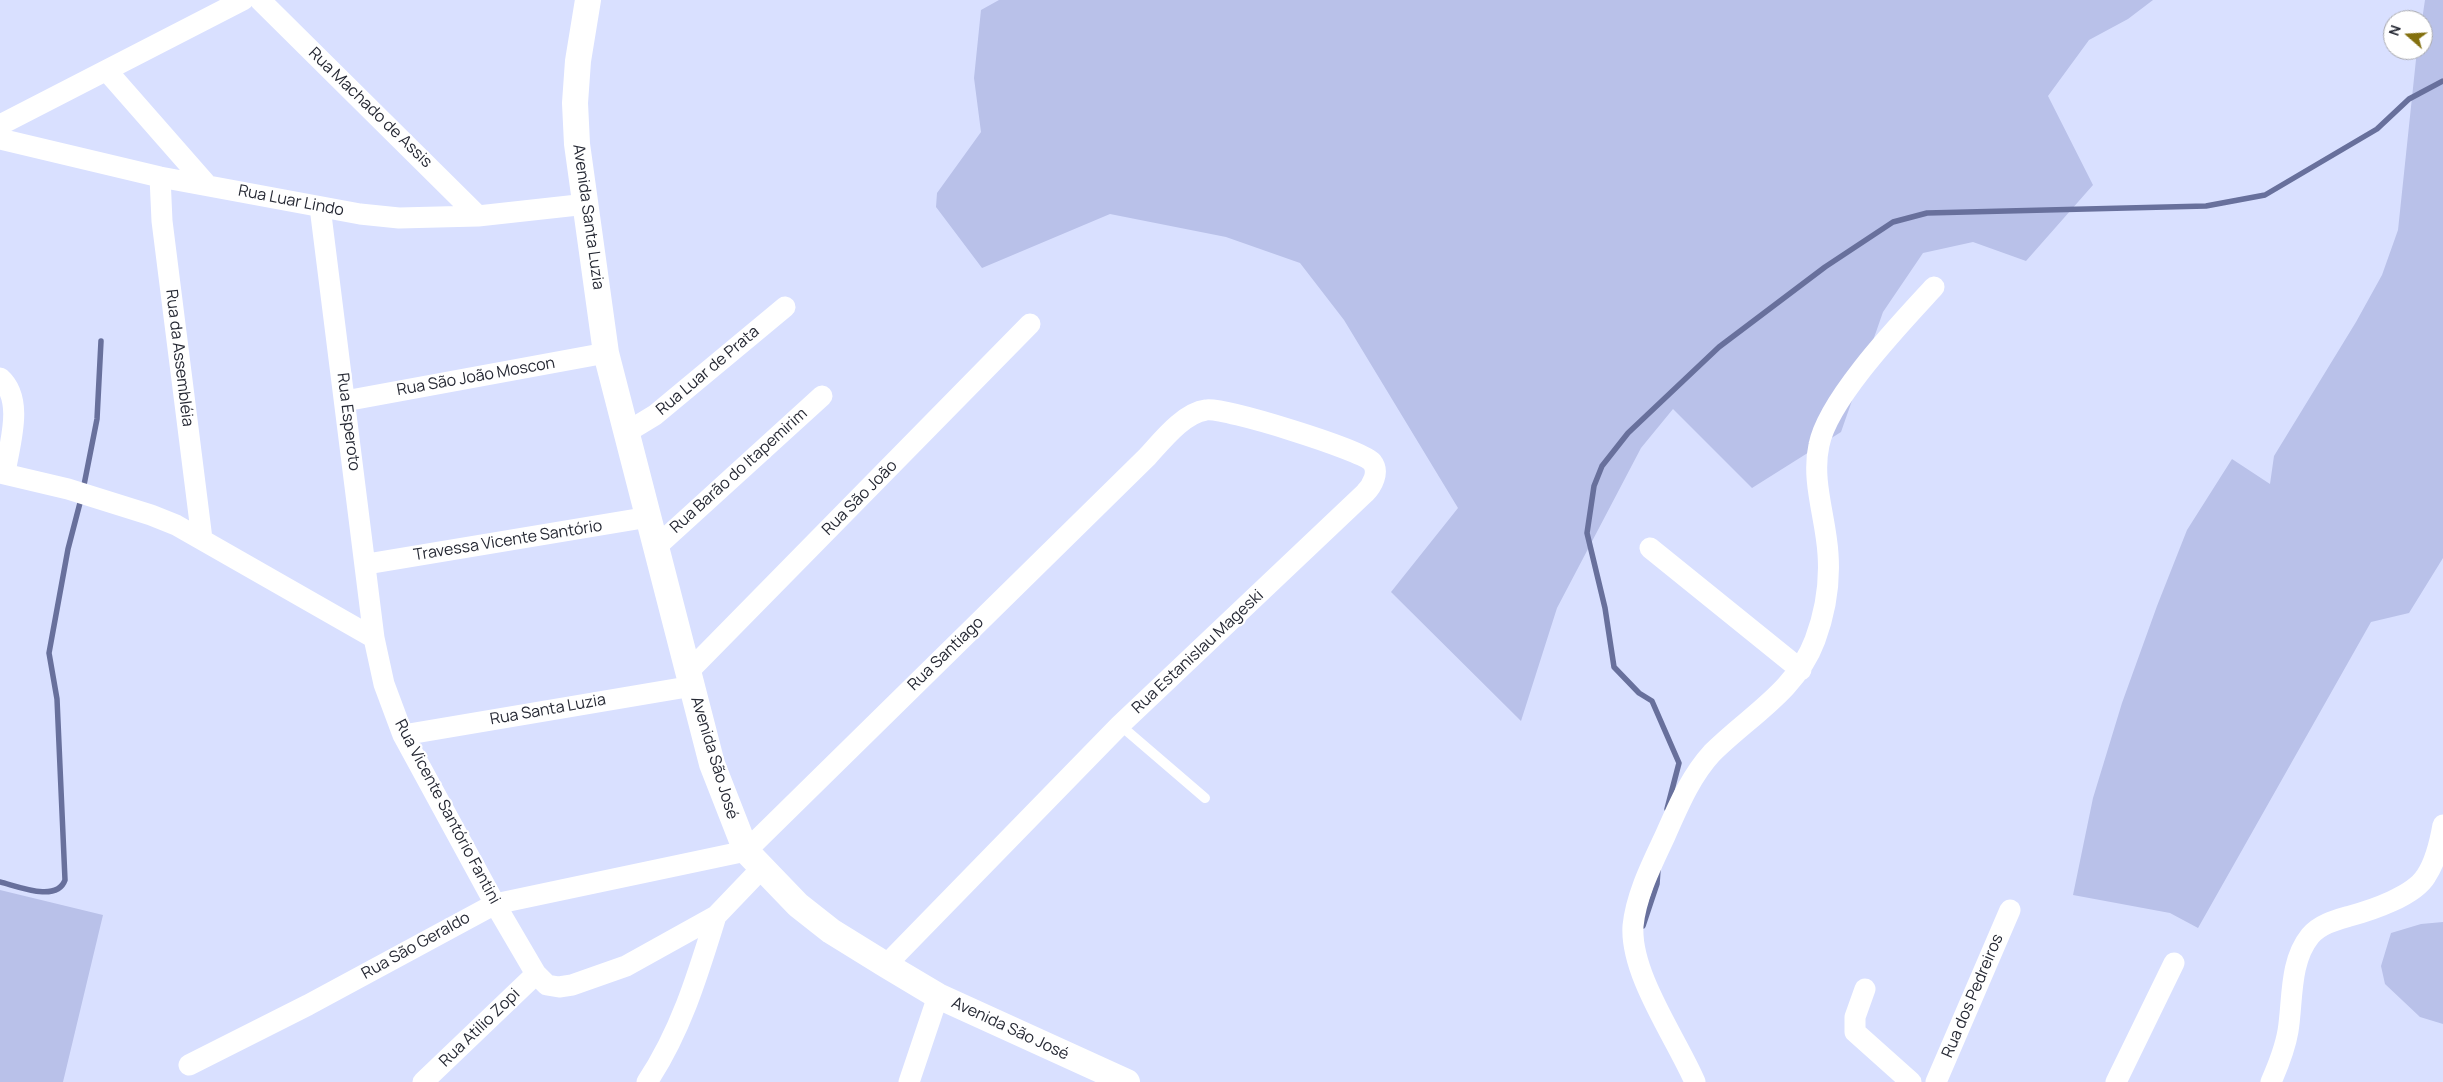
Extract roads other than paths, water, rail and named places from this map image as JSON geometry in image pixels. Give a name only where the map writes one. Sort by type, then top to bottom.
[{"type":"street","points":[[0,125],[243,0]]},
{"type":"street","name":"Rua Machado de Assis","points":[[260,0],[478,216]]},
{"type":"street","name":"Avenida Santa Luzia","points":[[588,0],[578,61],[575,103],[577,144],[587,204],[606,354],[627,432]]},
{"type":"street","points":[[107,71],[207,185]]},
{"type":"street","name":"Rua Luar Lindo","points":[[0,139],[160,177],[360,214],[399,218],[478,216],[587,204]]},
{"type":"street","name":"Rua da Assembléia","points":[[160,177],[162,221],[202,539]]},
{"type":"street","name":"Rua Esperoto","points":[[320,207],[374,638]]},
{"type":"street","points":[[1696,1082],[1643,976],[1634,944],[1633,926],[1637,906],[1650,869],[1692,778],[1712,754],[1782,692],[1801,670],[1815,640],[1828,582],[1828,554],[1818,485],[1817,462],[1822,437],[1833,412],[1844,395],[1893,332],[1934,287]]},
{"type":"street","name":"Rua Luar de Prata","points":[[627,432],[655,415],[785,307]]},
{"type":"street","name":"Rua São João","points":[[691,679],[1030,324]]},
{"type":"street","name":"Rua São João Moscon","points":[[345,402],[606,354]]},
{"type":"street","points":[[0,378],[12,395],[14,410],[3,473],[68,489],[151,515],[202,539],[374,638]]},
{"type":"street","name":"Rua Barão do Itapemirim","points":[[656,547],[822,396]]},
{"type":"street","name":"Rua Santiago","points":[[753,860],[1170,432],[1185,419],[1205,410]]},
{"type":"street","name":"Rua Estanislau Mageski","points":[[886,964],[1120,725],[1372,486],[1376,468],[1364,456],[1248,417],[1205,410]]},
{"type":"street","name":"Avenida São José","points":[[627,432],[712,764],[753,860],[798,905],[831,931],[938,996],[1127,1082]]},
{"type":"street","name":"Travessa Vicente Santório","points":[[366,564],[649,517]]},
{"type":"street","points":[[1650,548],[1801,670]]},
{"type":"street","name":"Rua Vicente Santório Fantini","points":[[374,638],[384,684],[403,735],[495,904],[536,974],[547,985],[559,987],[599,977],[626,966],[716,916],[753,860]]},
{"type":"street","name":"Rua Santa Luzia","points":[[403,735],[691,679]]},
{"type":"street","points":[[2271,1082],[2285,1044],[2294,973],[2300,954],[2310,936],[2332,921],[2361,913],[2406,894],[2418,886],[2426,876],[2434,860],[2443,825]]},
{"type":"street","name":"Rua São Geraldo","points":[[189,1065],[308,1005],[495,904],[753,860]]},
{"type":"street","name":"Rua dos Pedreiros","points":[[1936,1082],[2010,910]]},
{"type":"street","points":[[647,1082],[674,1036],[690,996],[716,916]]},
{"type":"street","points":[[2116,1082],[2174,963]]},
{"type":"street","name":"Rua Atilio Zopi","points":[[423,1082],[536,974]]},
{"type":"street","points":[[1865,988],[1855,1017],[1855,1032],[1911,1082]]},
{"type":"street","points":[[909,1082],[938,996]]},
{"type":"lane","points":[[1120,725],[1205,798]]},
{"type":"waterway","points":[[1667,809],[1679,763],[1652,701],[1639,693],[1614,667],[1605,608],[1587,533],[1594,486],[1602,466],[1628,433],[1719,347],[1825,267],[1893,222],[1927,213],[2206,206],[2265,195],[2377,129],[2409,99],[2443,81]]},
{"type":"waterway","points":[[83,490],[97,419],[101,341]]},
{"type":"waterway","points":[[0,882],[45,892],[54,891],[61,887],[65,880],[57,699],[49,653],[68,549],[81,499]]},
{"type":"waterway","points":[[1643,926],[1657,884],[1658,870]]}]
